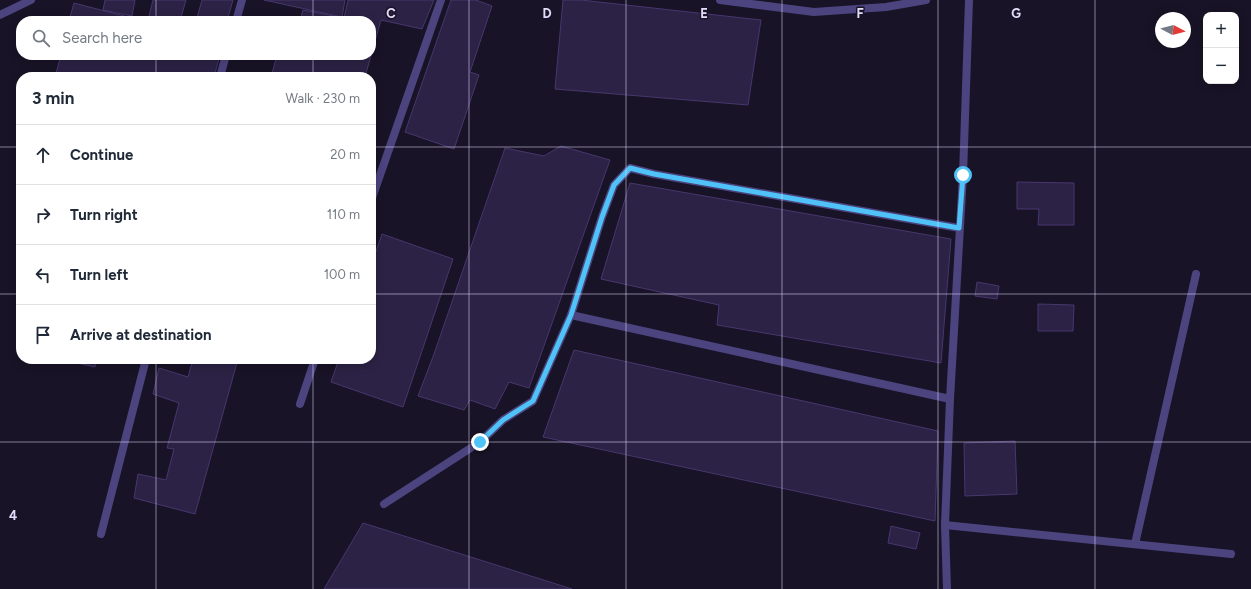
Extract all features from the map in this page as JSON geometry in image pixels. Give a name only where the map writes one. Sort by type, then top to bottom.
[{"type":"street","points":[[0,15],[31,0]]},
{"type":"street","points":[[237,16],[242,0]]},
{"type":"street","points":[[376,187],[441,0]]},
{"type":"street","points":[[720,0],[814,12],[926,0]]},
{"type":"street","points":[[947,589],[945,525],[950,399],[963,175],[970,0]]},
{"type":"street","points":[[221,72],[225,60]]},
{"type":"street","points":[[384,504],[480,442],[503,420],[533,401],[571,315],[602,217],[614,185],[630,168],[654,174],[959,228]]},
{"type":"street","points":[[1135,544],[1196,274]]},
{"type":"street","points":[[571,315],[950,399]]},
{"type":"street","points":[[101,534],[145,364]]},
{"type":"street","points":[[300,404],[314,364]]},
{"type":"street","points":[[945,525],[1231,554]]},
{"type":"building","points":[[105,0],[135,0],[132,16],[103,10]]},
{"type":"building","points":[[153,0],[186,0],[181,16],[149,16]]},
{"type":"building","points":[[202,0],[233,0],[228,16],[197,16]]},
{"type":"building","points":[[264,0],[345,0],[342,16]]},
{"type":"building","points":[[348,0],[434,0],[422,29],[381,20],[376,38],[376,16],[344,16]]},
{"type":"building","points":[[451,0],[476,0],[492,6],[470,72],[479,75],[454,149],[405,132]]},
{"type":"building","points":[[563,0],[581,0],[761,20],[748,105],[555,89]]},
{"type":"building","points":[[74,3],[124,16],[70,16]]},
{"type":"building","points":[[303,10],[334,16],[301,16]]},
{"type":"building","points":[[60,60],[219,60],[215,72],[56,72]]},
{"type":"building","points":[[276,60],[370,60],[366,72],[272,72]]},
{"type":"building","points":[[561,146],[610,160],[529,388],[509,382],[495,409],[470,400],[464,410],[418,396],[505,148],[544,156]]},
{"type":"building","points":[[1017,182],[1074,183],[1074,225],[1038,225],[1039,209],[1017,209]]},
{"type":"building","points":[[630,183],[951,239],[941,363],[717,325],[719,305],[601,279]]},
{"type":"building","points":[[382,234],[453,259],[403,407],[331,382],[337,364],[376,364],[376,251]]},
{"type":"building","points":[[977,282],[999,286],[997,299],[975,296]]},
{"type":"building","points":[[1038,304],[1074,305],[1073,331],[1038,331]]},
{"type":"building","points":[[574,350],[938,431],[935,521],[543,437]]},
{"type":"building","points":[[82,364],[95,364],[95,367]]},
{"type":"building","points":[[192,364],[237,364],[195,514],[134,498],[138,474],[166,480],[174,449],[167,448],[179,403],[153,394],[159,368],[188,377]]},
{"type":"building","points":[[1015,441],[1017,494],[965,496],[964,443]]},
{"type":"building","points":[[363,523],[572,589],[324,589]]},
{"type":"building","points":[[891,526],[920,533],[916,549],[888,543]]},
{"type":"route","points":[[480,442],[503,420],[533,401],[571,315],[602,217],[614,185],[630,168],[654,174],[959,228],[963,175]]}]
